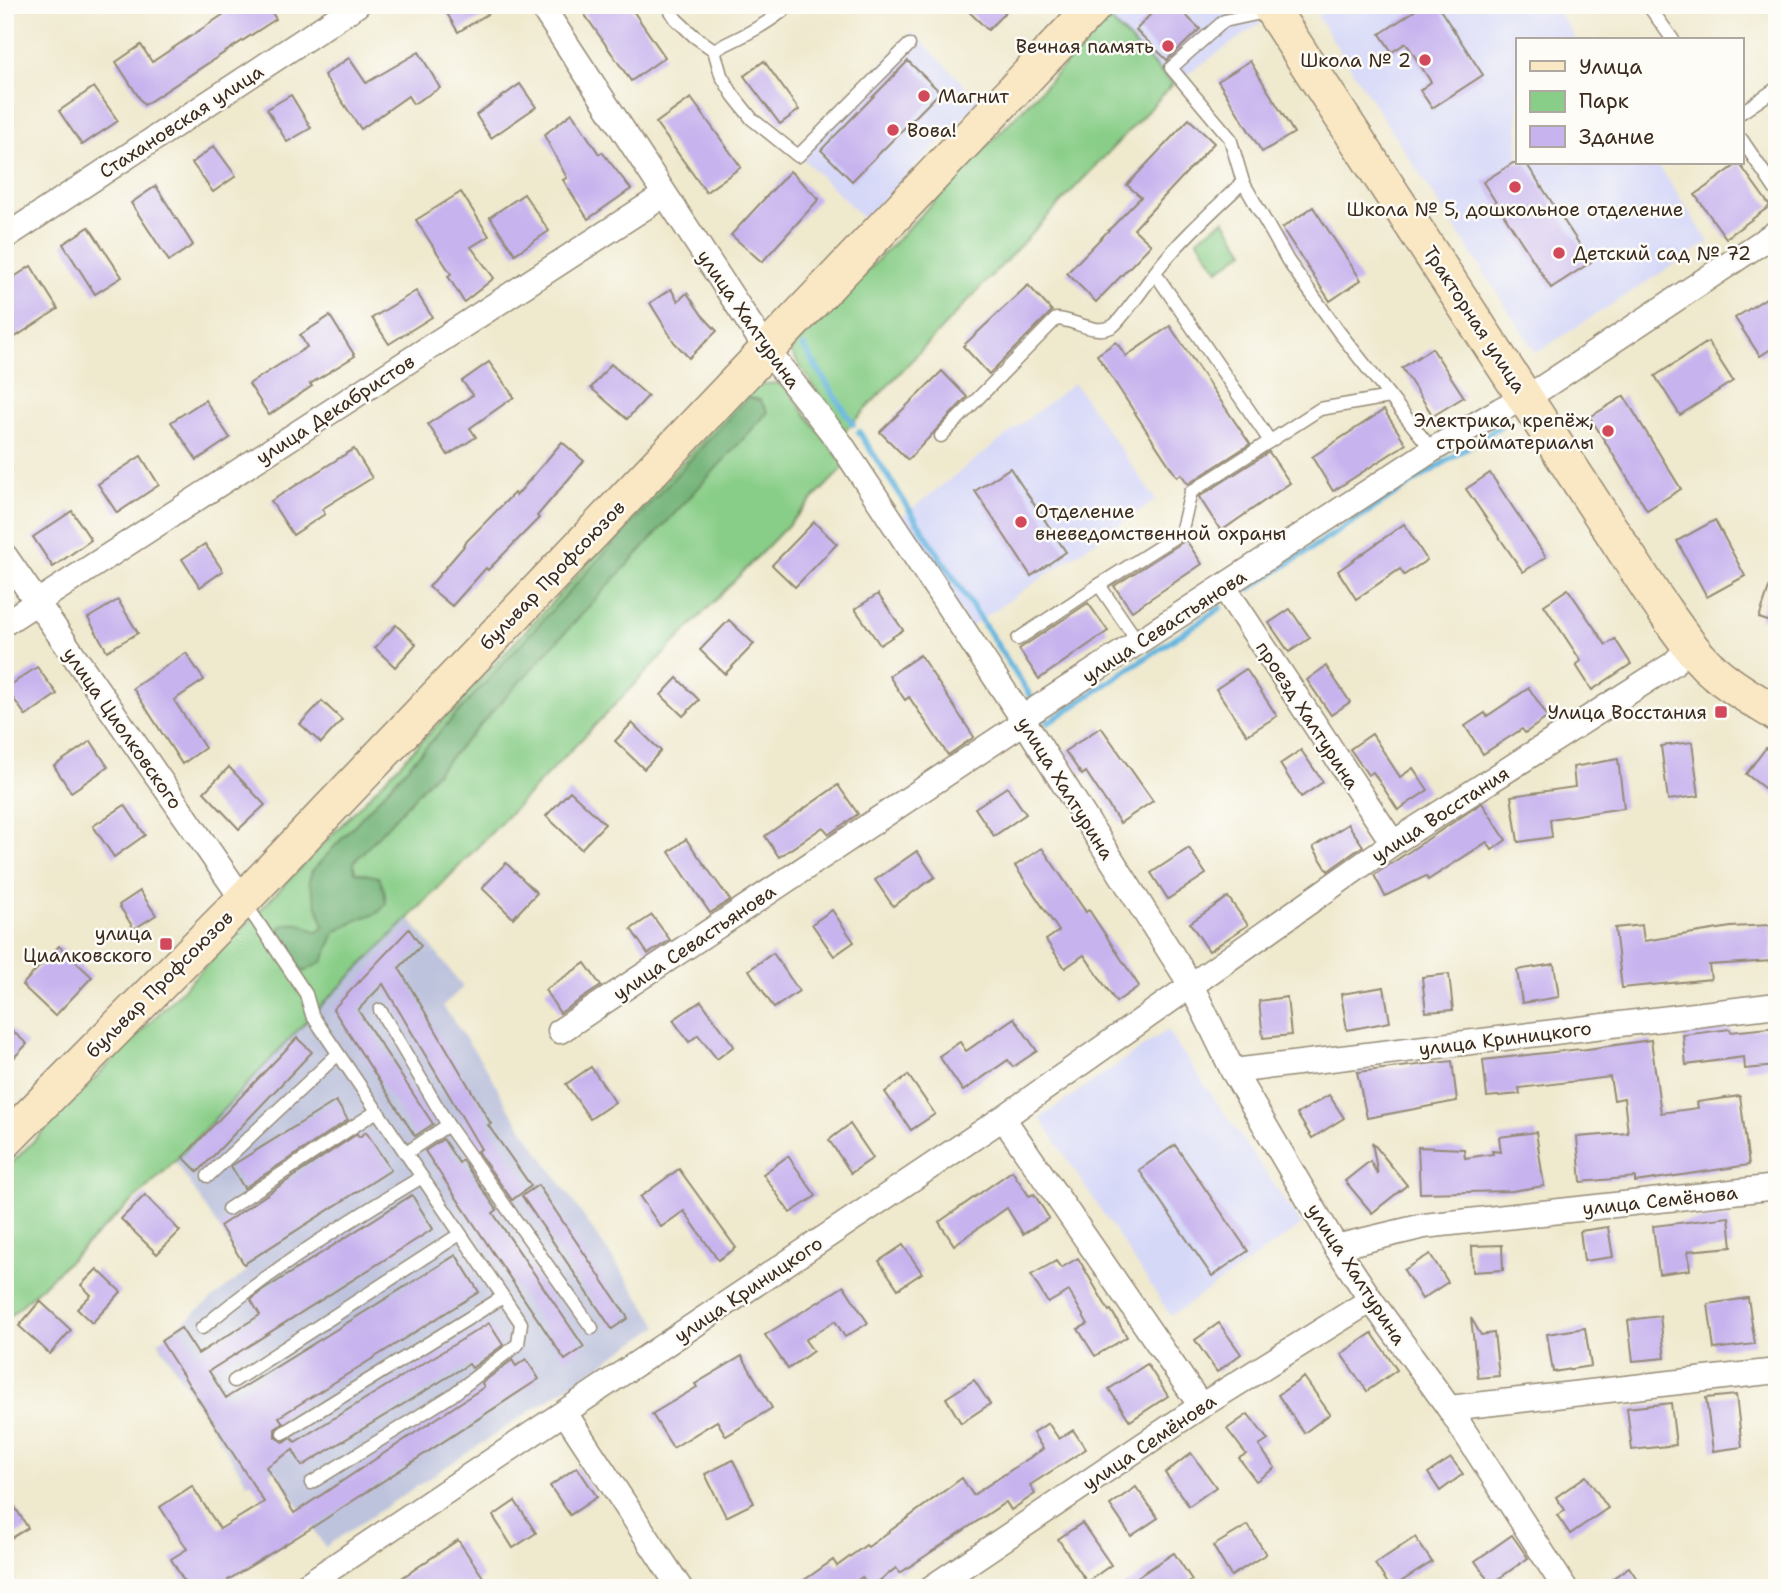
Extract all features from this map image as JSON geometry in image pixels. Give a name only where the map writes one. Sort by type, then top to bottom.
[{"type":"main road","name":"бульвар Профсоюзов","points":[[5,1141],[243,900],[1096,5]]},
{"type":"main road","name":"Тракторная улица","points":[[1271,8],[1654,596],[1702,660],[1777,714]]},
{"type":"street","name":"Стахановская улица","points":[[5,237],[357,5]]},
{"type":"street","name":"улица Халтурина","points":[[541,5],[767,350],[841,444],[1022,718],[1191,985],[1233,1071],[1336,1247],[1449,1408],[1558,1585]]},
{"type":"street","name":"улица Декабристов","points":[[5,623],[664,195]]},
{"type":"street","name":"улица Севастьянова","points":[[560,1031],[1015,727],[1022,718],[1432,450],[1500,410],[1527,398],[1777,232]]},
{"type":"street","name":"улица Циолковского","points":[[5,556],[243,900]]},
{"type":"street","name":"проезд Халтурина","points":[[1224,587],[1393,843]]},
{"type":"street","name":"улица Восстания","points":[[1191,985],[1393,843],[1673,664],[1690,646]]},
{"type":"street","name":"улица Криницкого","points":[[302,1588],[1003,1118],[1191,985]]},
{"type":"street","name":"улица Криницкого","points":[[1233,1071],[1777,1004]]},
{"type":"street","points":[[1003,1118],[1201,1406]]},
{"type":"street","name":"улица Семёнова","points":[[1336,1247],[1424,1226],[1777,1187]]},
{"type":"street","name":"улица Семёнова","points":[[931,1588],[1201,1406],[1371,1300]]},
{"type":"street","points":[[1449,1408],[1777,1371]]},
{"type":"street","points":[[565,1413],[680,1588]]},
{"type":"lane","points":[[667,5],[676,19],[714,50],[721,75],[752,119],[798,156],[909,45]]},
{"type":"lane","points":[[714,50],[775,18],[790,5]]},
{"type":"lane","points":[[1648,5],[1672,38]]},
{"type":"lane","points":[[1271,8],[1224,21],[1171,68],[1230,138],[1243,181],[1288,261],[1432,450]]},
{"type":"lane","points":[[1744,111],[1777,88]]},
{"type":"lane","points":[[1744,143],[1777,192]]},
{"type":"lane","points":[[941,436],[1056,320],[1065,319],[1088,327],[1114,325],[1155,272],[1243,181]]},
{"type":"lane","points":[[1155,272],[1270,440]]},
{"type":"lane","points":[[1018,639],[1181,533],[1191,492],[1270,440],[1320,409],[1390,397]]},
{"type":"lane","points":[[1099,585],[1138,642]]},
{"type":"lane","points":[[243,900],[306,994],[312,1014],[338,1054],[521,1322],[518,1345],[451,1396],[311,1483]]},
{"type":"lane","points":[[380,1010],[448,1125],[592,1328]]},
{"type":"lane","points":[[208,1176],[338,1054]]},
{"type":"lane","points":[[228,1209],[377,1111]]},
{"type":"lane","points":[[406,1153],[448,1125]]},
{"type":"lane","points":[[202,1328],[267,1276],[344,1224],[422,1177]]},
{"type":"lane","points":[[234,1381],[460,1234]]},
{"type":"lane","points":[[283,1433],[503,1297]]},
{"type":"shaded area","points":[[1122,5],[1254,5],[1265,20],[1173,84],[1109,19]]},
{"type":"shaded area","points":[[1333,5],[1554,5],[1575,38],[1516,38],[1516,164],[1658,164],[1709,242],[1536,353],[1317,16]]},
{"type":"shaded area","points":[[913,32],[980,101],[864,219],[794,150]]},
{"type":"shaded area","points":[[1074,383],[1156,500],[970,627],[900,518]]},
{"type":"shaded area","points":[[409,918],[463,987],[443,1006],[489,1072],[506,1104],[659,1326],[325,1547],[275,1470],[247,1483],[158,1342],[247,1271],[175,1161],[312,1015]]},
{"type":"shaded area","points":[[1167,1030],[1302,1225],[1171,1316],[1040,1118]]},
{"type":"green space","points":[[1109,19],[1173,84],[844,432],[790,351]]},
{"type":"green space","points":[[1224,220],[1245,251],[1218,270],[1197,239]]},
{"type":"green space","points":[[777,383],[786,388],[845,466],[312,1015],[175,1161],[5,1321],[5,1170],[466,695],[750,389]]},
{"type":"green space","points":[[748,397],[760,400],[768,412],[354,862],[355,872],[379,877],[386,904],[375,914],[336,931],[323,961],[304,972],[286,952],[280,927],[299,924],[317,932],[324,927],[309,881],[312,871]]},
{"type":"building","points":[[218,5],[267,5],[276,19],[144,105],[116,62],[141,45],[152,62],[224,14]]},
{"type":"building","points":[[442,5],[502,5],[458,32]]},
{"type":"building","points":[[578,5],[629,5],[665,57],[631,81]]},
{"type":"building","points":[[962,5],[1012,5],[988,30]]},
{"type":"building","name":"Вечная память","points":[[1159,5],[1175,5],[1200,29],[1167,60],[1136,30]]},
{"type":"building","points":[[1423,5],[1437,5],[1483,75],[1432,108],[1420,90],[1431,82],[1406,43],[1392,52],[1380,34]]},
{"type":"building","points":[[419,52],[440,88],[413,104],[408,96],[361,129],[324,75],[349,58],[366,83]]},
{"type":"building","points":[[764,61],[799,110],[780,124],[744,76]]},
{"type":"building","points":[[908,61],[940,92],[852,181],[821,150]]},
{"type":"building","points":[[1250,61],[1294,133],[1262,152],[1218,81]]},
{"type":"building","points":[[520,84],[536,107],[491,138],[476,115]]},
{"type":"building","points":[[94,87],[118,121],[82,145],[59,111]]},
{"type":"building","points":[[291,95],[311,128],[287,142],[267,109]]},
{"type":"building","points":[[691,98],[741,167],[706,192],[656,123]]},
{"type":"building","points":[[572,113],[599,154],[602,152],[631,189],[588,219],[563,180],[567,178],[544,135]]},
{"type":"building","points":[[1189,119],[1214,143],[1134,229],[1151,245],[1096,302],[1067,273],[1141,197],[1127,185]]},
{"type":"building","points":[[214,146],[236,176],[213,192],[192,163]]},
{"type":"building","points":[[1513,163],[1527,164],[1591,262],[1551,288],[1483,182]]},
{"type":"building","points":[[1740,164],[1770,206],[1726,238],[1695,195]]},
{"type":"building","points":[[790,171],[819,199],[762,262],[731,235]]},
{"type":"building","points":[[156,186],[193,245],[169,261],[131,203]]},
{"type":"building","points":[[461,192],[489,236],[471,247],[494,278],[464,302],[448,276],[451,274],[416,220]]},
{"type":"building","points":[[524,194],[549,231],[515,254],[490,217]]},
{"type":"building","points":[[1313,207],[1361,280],[1330,301],[1282,228]]},
{"type":"building","points":[[89,227],[122,277],[95,294],[63,244]]},
{"type":"building","points":[[31,266],[58,309],[12,339],[5,328],[5,283]]},
{"type":"building","points":[[1028,285],[1052,311],[989,374],[963,346]]},
{"type":"building","points":[[671,289],[678,301],[687,293],[717,331],[689,358],[674,342],[650,303]]},
{"type":"building","points":[[416,291],[432,317],[389,344],[372,318]]},
{"type":"building","points":[[1777,291],[1777,345],[1760,356],[1735,318]]},
{"type":"building","points":[[330,316],[355,356],[310,384],[312,386],[269,415],[249,384],[307,347],[300,335]]},
{"type":"building","points":[[1170,326],[1250,444],[1188,484],[1181,474],[1177,477],[1097,355],[1116,342],[1126,356]]},
{"type":"building","points":[[1708,342],[1733,381],[1680,415],[1655,376]]},
{"type":"building","points":[[1432,348],[1464,397],[1433,416],[1402,368]]},
{"type":"building","points":[[489,362],[514,397],[470,428],[476,437],[448,455],[428,424],[473,395],[462,381]]},
{"type":"building","points":[[611,364],[648,396],[627,419],[591,388]]},
{"type":"building","points":[[942,371],[967,397],[908,460],[880,432]]},
{"type":"building","points":[[1624,396],[1681,489],[1647,510],[1590,417]]},
{"type":"building","points":[[205,400],[230,438],[197,460],[171,422]]},
{"type":"building","points":[[1384,410],[1406,444],[1333,491],[1312,457]]},
{"type":"building","points":[[562,442],[584,461],[537,516],[539,518],[488,570],[486,568],[452,606],[429,587],[463,545],[514,493],[516,496]]},
{"type":"building","points":[[354,449],[372,478],[322,509],[325,514],[293,535],[271,501]]},
{"type":"building","points":[[1269,452],[1290,483],[1221,531],[1199,497]]},
{"type":"building","points":[[141,456],[159,485],[117,513],[98,484]]},
{"type":"building","name":"Отделение вневедомственной охраны","points":[[1010,468],[1066,552],[1031,576],[975,491]]},
{"type":"building","points":[[1490,473],[1546,557],[1523,572],[1466,489]]},
{"type":"building","points":[[72,511],[91,540],[53,567],[33,537]]},
{"type":"building","points":[[1715,520],[1745,576],[1707,597],[1677,541]]},
{"type":"building","points":[[814,522],[837,544],[795,587],[772,565]]},
{"type":"building","points":[[1404,524],[1427,560],[1404,575],[1400,569],[1356,599],[1338,571]]},
{"type":"building","points":[[1186,540],[1202,564],[1132,611],[1114,586]]},
{"type":"building","points":[[205,544],[223,571],[200,587],[182,559]]},
{"type":"building","points":[[1774,573],[1777,573],[1777,624],[1759,618]]},
{"type":"building","points":[[1568,589],[1606,645],[1615,639],[1631,664],[1592,690],[1576,665],[1581,661],[1544,605]]},
{"type":"building","points":[[878,594],[903,630],[880,645],[855,609]]},
{"type":"building","points":[[118,600],[138,633],[107,651],[88,618]]},
{"type":"building","points":[[1088,603],[1108,631],[1039,679],[1019,649]]},
{"type":"building","points":[[1290,609],[1310,638],[1289,652],[1269,623]]},
{"type":"building","points":[[729,620],[754,644],[725,674],[700,650]]},
{"type":"building","points":[[396,625],[416,644],[395,667],[375,648]]},
{"type":"building","points":[[186,653],[204,680],[174,700],[205,748],[182,764],[133,688]]},
{"type":"building","points":[[920,655],[974,737],[948,755],[909,697],[905,700],[889,676]]},
{"type":"building","points":[[1326,666],[1350,702],[1331,715],[1307,680]]},
{"type":"building","points":[[37,667],[57,694],[26,716],[6,688]]},
{"type":"building","points":[[1246,669],[1277,716],[1247,735],[1216,689]]},
{"type":"building","points":[[677,678],[699,700],[683,716],[661,695]]},
{"type":"building","points":[[1529,688],[1548,717],[1525,733],[1522,729],[1483,754],[1465,726],[1485,713],[1487,716]]},
{"type":"building","points":[[322,701],[342,720],[321,743],[300,724]]},
{"type":"building","points":[[632,723],[661,751],[644,769],[615,741]]},
{"type":"building","points":[[1101,727],[1153,801],[1120,823],[1086,772],[1082,775],[1065,751]]},
{"type":"building","points":[[1372,734],[1400,777],[1413,768],[1428,790],[1398,810],[1373,772],[1368,775],[1350,749]]},
{"type":"building","points":[[91,741],[108,767],[71,792],[54,766]]},
{"type":"building","points":[[1692,742],[1699,796],[1668,800],[1661,746]]},
{"type":"building","points":[[1766,748],[1777,756],[1777,798],[1746,774]]},
{"type":"building","points":[[1301,750],[1323,782],[1301,797],[1280,764]]},
{"type":"building","points":[[1618,759],[1624,808],[1550,819],[1552,837],[1518,842],[1511,796],[1575,787],[1573,767]]},
{"type":"building","points":[[229,767],[265,805],[239,829],[204,792]]},
{"type":"building","points":[[838,785],[858,814],[829,834],[823,827],[779,857],[765,836]]},
{"type":"building","points":[[1007,787],[1026,814],[994,836],[975,808]]},
{"type":"building","points":[[570,791],[605,824],[581,849],[546,816]]},
{"type":"building","points":[[1482,803],[1506,840],[1492,850],[1487,842],[1428,880],[1426,876],[1385,896],[1374,875]]},
{"type":"building","points":[[125,805],[145,835],[114,857],[93,826]]},
{"type":"building","points":[[1348,824],[1363,846],[1328,871],[1313,847]]},
{"type":"building","points":[[686,839],[730,900],[710,913],[669,852]]},
{"type":"building","points":[[1042,848],[1086,912],[1089,910],[1139,986],[1116,1002],[1084,955],[1065,968],[1046,940],[1059,931],[1015,866]]},
{"type":"building","points":[[1189,848],[1206,874],[1168,899],[1151,873]]},
{"type":"building","points":[[917,851],[935,877],[893,906],[875,880]]},
{"type":"building","points":[[506,863],[537,893],[513,918],[482,888]]},
{"type":"building","points":[[140,891],[156,915],[134,929],[119,905]]},
{"type":"building","points":[[1228,897],[1248,925],[1209,951],[1190,923]]},
{"type":"building","points":[[832,910],[854,942],[834,956],[812,924]]},
{"type":"building","points":[[652,915],[670,940],[648,954],[631,929]]},
{"type":"building","points":[[1642,925],[1644,941],[1731,927],[1770,925],[1772,961],[1709,965],[1711,979],[1622,988],[1615,928]]},
{"type":"building","points":[[409,929],[421,946],[399,968],[491,1124],[488,1125],[531,1186],[512,1200],[477,1151],[481,1149],[383,984],[358,1010],[433,1124],[415,1136],[333,1009]]},
{"type":"building","points":[[59,946],[92,977],[55,1016],[22,985]]},
{"type":"building","points":[[773,953],[799,991],[774,1008],[749,970]]},
{"type":"building","points":[[585,963],[601,986],[560,1013],[545,990]]},
{"type":"building","points":[[1554,964],[1559,997],[1522,1003],[1517,970]]},
{"type":"building","points":[[1449,974],[1453,1010],[1426,1012],[1422,977]]},
{"type":"building","points":[[1384,987],[1390,1022],[1347,1030],[1341,994]]},
{"type":"building","points":[[1287,997],[1291,1035],[1263,1038],[1259,1001]]},
{"type":"building","points":[[701,1001],[734,1046],[717,1059],[698,1035],[689,1042],[673,1020]]},
{"type":"building","points":[[1014,1018],[1037,1051],[1013,1067],[1008,1060],[963,1091],[939,1056],[960,1042],[966,1051]]},
{"type":"building","points":[[5,1024],[27,1044],[5,1067]]},
{"type":"building","points":[[1777,1027],[1777,1066],[1745,1069],[1744,1057],[1686,1065],[1683,1035]]},
{"type":"building","points":[[297,1038],[312,1052],[198,1172],[183,1157]]},
{"type":"building","points":[[1651,1040],[1661,1113],[1698,1108],[1697,1102],[1740,1096],[1749,1165],[1635,1182],[1635,1177],[1581,1182],[1577,1137],[1628,1133],[1624,1098],[1614,1100],[1610,1077],[1519,1088],[1520,1094],[1487,1097],[1483,1060]]},
{"type":"building","points":[[1452,1061],[1457,1101],[1367,1118],[1357,1072]]},
{"type":"building","points":[[591,1067],[615,1102],[590,1119],[566,1084]]},
{"type":"building","points":[[908,1075],[935,1114],[911,1130],[885,1092]]},
{"type":"building","points":[[1329,1095],[1344,1118],[1312,1138],[1297,1114]]},
{"type":"building","points":[[336,1101],[348,1120],[244,1188],[231,1166]]},
{"type":"building","points":[[850,1124],[873,1158],[851,1173],[829,1140]]},
{"type":"building","points":[[366,1132],[391,1170],[244,1264],[220,1226],[357,1134],[359,1137]]},
{"type":"building","points":[[1536,1132],[1544,1186],[1512,1191],[1420,1193],[1418,1147],[1464,1149],[1465,1158],[1493,1154],[1492,1151],[1501,1152],[1499,1137]]},
{"type":"building","points":[[443,1139],[459,1163],[462,1160],[497,1210],[493,1213],[584,1347],[565,1360],[425,1151]]},
{"type":"building","points":[[1372,1142],[1407,1185],[1372,1213],[1345,1181],[1370,1161],[1378,1175]]},
{"type":"building","points":[[1175,1145],[1248,1251],[1212,1276],[1139,1170]]},
{"type":"building","points":[[788,1156],[816,1196],[790,1213],[763,1174]]},
{"type":"building","points":[[679,1169],[736,1248],[718,1260],[684,1211],[661,1227],[640,1197]]},
{"type":"building","points":[[1012,1171],[1029,1196],[1034,1194],[1049,1218],[1023,1234],[1007,1208],[954,1245],[939,1222]]},
{"type":"building","points":[[538,1185],[628,1318],[612,1329],[522,1196]]},
{"type":"building","points":[[145,1195],[180,1231],[157,1254],[121,1219]]},
{"type":"building","points":[[412,1195],[433,1229],[209,1371],[226,1398],[456,1255],[479,1292],[279,1417],[283,1423],[275,1429],[275,1437],[283,1442],[292,1438],[295,1442],[489,1323],[503,1345],[472,1368],[469,1364],[302,1466],[293,1450],[266,1467],[294,1513],[484,1387],[482,1383],[512,1360],[516,1366],[526,1359],[539,1379],[228,1580],[233,1588],[188,1588],[171,1559],[187,1549],[160,1507],[192,1486],[220,1529],[264,1502],[161,1341],[181,1328],[198,1354],[260,1315],[251,1300],[259,1293]]},
{"type":"building","points":[[1729,1217],[1732,1247],[1688,1251],[1690,1270],[1659,1274],[1653,1226]]},
{"type":"building","points":[[1608,1227],[1613,1257],[1584,1261],[1580,1231]]},
{"type":"building","points":[[903,1245],[922,1273],[898,1289],[879,1261]]},
{"type":"building","points":[[1502,1245],[1503,1270],[1473,1272],[1472,1246]]},
{"type":"building","points":[[1430,1254],[1448,1282],[1422,1299],[1404,1270]]},
{"type":"building","points":[[1078,1258],[1127,1337],[1095,1356],[1078,1329],[1088,1324],[1069,1291],[1048,1303],[1031,1275],[1056,1261],[1061,1268]]},
{"type":"building","points":[[97,1269],[121,1292],[92,1323],[77,1309],[91,1295],[81,1285]]},
{"type":"building","points":[[844,1286],[868,1323],[845,1337],[835,1321],[805,1340],[813,1351],[788,1369],[765,1335]]},
{"type":"building","points":[[1748,1298],[1755,1344],[1714,1349],[1708,1304]]},
{"type":"building","points":[[40,1301],[71,1330],[50,1354],[19,1326]]},
{"type":"building","points":[[1660,1316],[1665,1358],[1633,1361],[1628,1320]]},
{"type":"building","points":[[1471,1318],[1481,1335],[1494,1333],[1499,1376],[1478,1378]]},
{"type":"building","points":[[1219,1323],[1241,1354],[1217,1372],[1195,1340]]},
{"type":"building","points":[[1585,1328],[1591,1366],[1553,1372],[1547,1334]]},
{"type":"building","points":[[1372,1333],[1397,1370],[1367,1391],[1341,1354]]},
{"type":"building","points":[[742,1356],[772,1408],[726,1436],[717,1421],[673,1448],[652,1414]]},
{"type":"building","points":[[1147,1364],[1168,1396],[1130,1421],[1109,1389]]},
{"type":"building","points":[[1304,1377],[1330,1414],[1304,1433],[1278,1395]]},
{"type":"building","points":[[974,1380],[990,1404],[961,1423],[946,1398]]},
{"type":"building","points":[[1736,1395],[1742,1447],[1713,1451],[1706,1398]]},
{"type":"building","points":[[1671,1403],[1676,1445],[1632,1450],[1627,1408]]},
{"type":"building","points":[[1248,1414],[1268,1440],[1259,1446],[1275,1468],[1256,1481],[1239,1458],[1246,1454],[1227,1429]]},
{"type":"building","points":[[1048,1423],[1059,1439],[1073,1430],[1086,1449],[1030,1485],[1035,1494],[1011,1510],[1006,1502],[900,1573],[896,1568],[870,1588],[862,1577],[847,1588],[793,1588],[833,1560],[837,1566],[866,1545],[868,1547],[962,1478],[973,1495],[1043,1449],[1033,1433]]},
{"type":"building","points":[[1191,1453],[1216,1487],[1189,1506],[1165,1473]]},
{"type":"building","points":[[1451,1458],[1463,1474],[1440,1491],[1428,1473]]},
{"type":"building","points":[[733,1460],[754,1503],[726,1517],[705,1474]]},
{"type":"building","points":[[577,1467],[597,1497],[570,1515],[550,1486]]},
{"type":"building","points":[[1586,1476],[1608,1508],[1570,1534],[1557,1515],[1565,1510],[1556,1497]]},
{"type":"building","points":[[1136,1487],[1158,1518],[1131,1536],[1110,1505]]},
{"type":"building","points":[[5,1491],[28,1528],[5,1542]]},
{"type":"building","points":[[515,1501],[536,1533],[513,1548],[493,1516]]},
{"type":"building","points":[[1082,1523],[1111,1565],[1087,1582],[1058,1539]]},
{"type":"building","points":[[1248,1525],[1266,1554],[1231,1576],[1213,1546]]},
{"type":"building","points":[[1512,1535],[1528,1558],[1491,1584],[1475,1561]]},
{"type":"building","points":[[1415,1537],[1432,1562],[1391,1588],[1375,1564]]},
{"type":"building","points":[[458,1540],[483,1577],[468,1588],[387,1588]]},
{"type":"building","points":[[1174,1553],[1192,1580],[1181,1588],[1121,1588]]},
{"type":"building","points":[[1629,1567],[1643,1588],[1599,1588]]},
{"type":"waterway","points":[[803,346],[853,424]]},
{"type":"waterway","points":[[1249,589],[1500,426]]},
{"type":"waterway","points":[[859,432],[1033,700]]},
{"type":"waterway","points":[[1045,718],[1048,723],[1220,608]]},
{"type":"place","name":"Вечная память","points":[[1168,46]]},
{"type":"place","name":"Школа № 2","points":[[1425,60]]},
{"type":"place","name":"Магнит","points":[[924,96]]},
{"type":"place","name":"Вова!","points":[[893,130]]},
{"type":"place","name":"Школа № 5, дошкольное отделение","points":[[1515,187]]},
{"type":"place","name":"Детский сад № 72","points":[[1559,253]]},
{"type":"place","name":"Электрика, крепёж, стройматериалы","points":[[1608,431]]},
{"type":"place","name":"Отделение вневедомственной охраны","points":[[1021,522]]},
{"type":"place","name":"Улица Восстания","points":[[1721,712]]},
{"type":"place","name":"улица Циалковского","points":[[166,944]]}]
